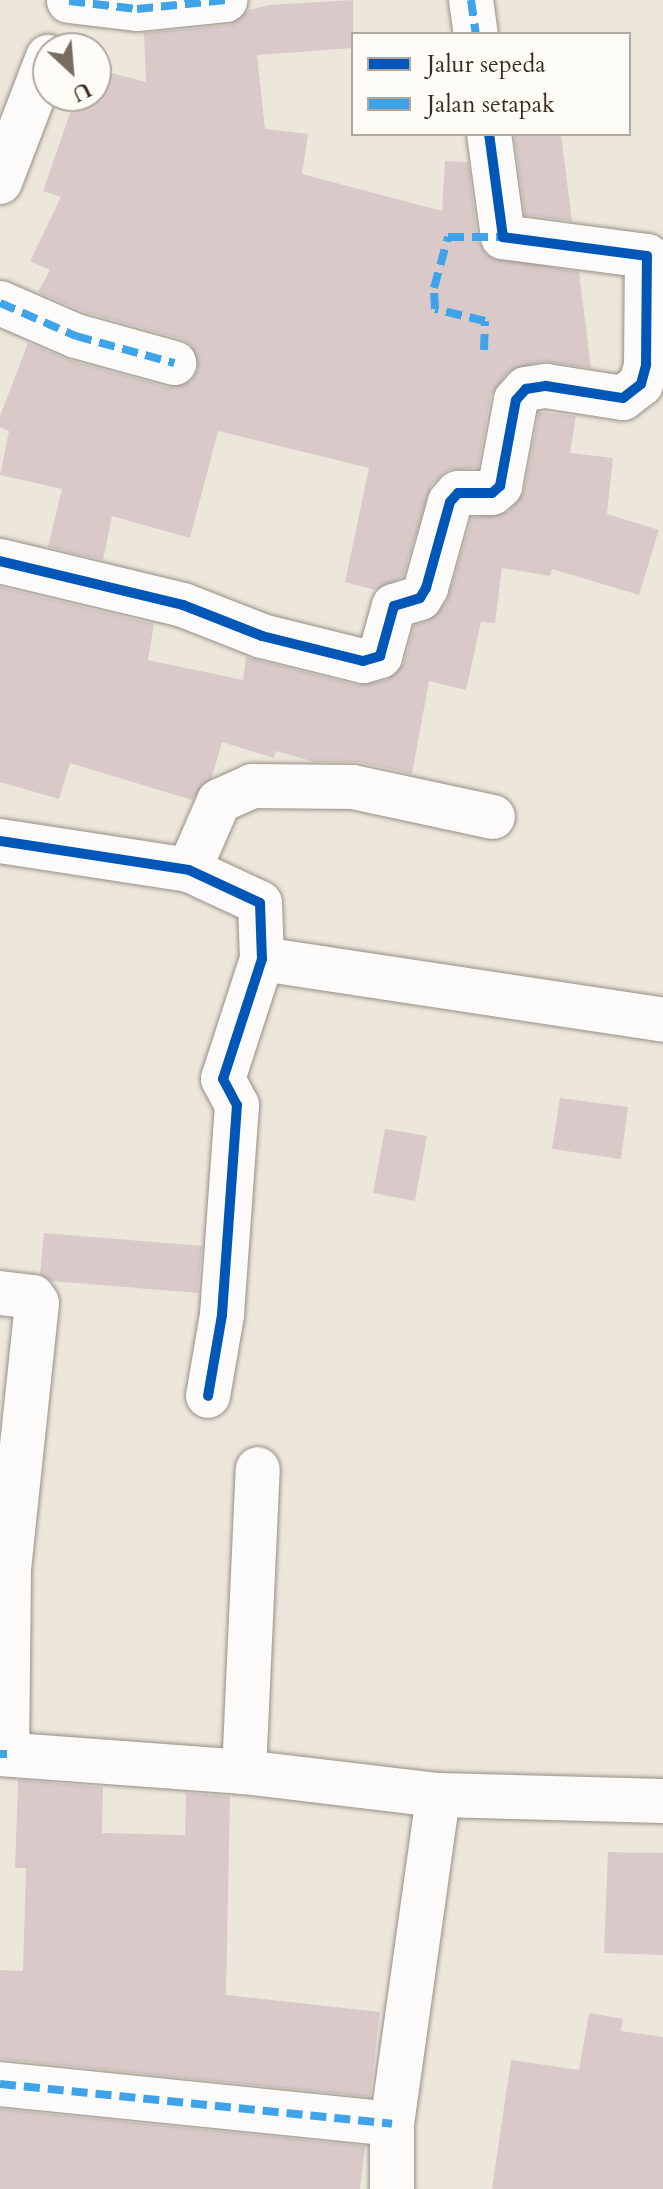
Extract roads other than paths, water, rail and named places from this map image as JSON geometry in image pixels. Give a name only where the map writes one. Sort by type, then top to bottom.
[{"type":"street","points":[[57,32],[69,1],[137,9],[226,0]]},
{"type":"street","points":[[471,0],[476,32]]},
{"type":"street","points":[[0,182],[32,99]]},
{"type":"street","points":[[0,561],[183,605],[262,636],[363,661],[380,656],[394,606],[420,598],[426,588],[450,502],[458,493],[492,493],[500,486],[516,400],[526,389],[546,386],[623,398],[641,384],[646,365],[647,256],[503,237],[489,136]]},
{"type":"street","points":[[0,303],[76,336],[174,363]]},
{"type":"street","points":[[189,870],[219,801],[252,786],[353,787],[493,817]]},
{"type":"street","points":[[0,841],[189,870],[260,903],[262,959],[223,1079],[237,1105],[222,1315],[208,1396]]},
{"type":"street","points":[[262,959],[663,1020]]},
{"type":"street","points":[[0,1293],[33,1297],[37,1303],[9,1569],[4,1754],[244,1772],[438,1795],[663,1801]]},
{"type":"street","points":[[244,1772],[258,1469]]},
{"type":"street","points":[[392,2189],[392,2124],[438,1795]]},
{"type":"street","points":[[0,2084],[392,2124]]}]
